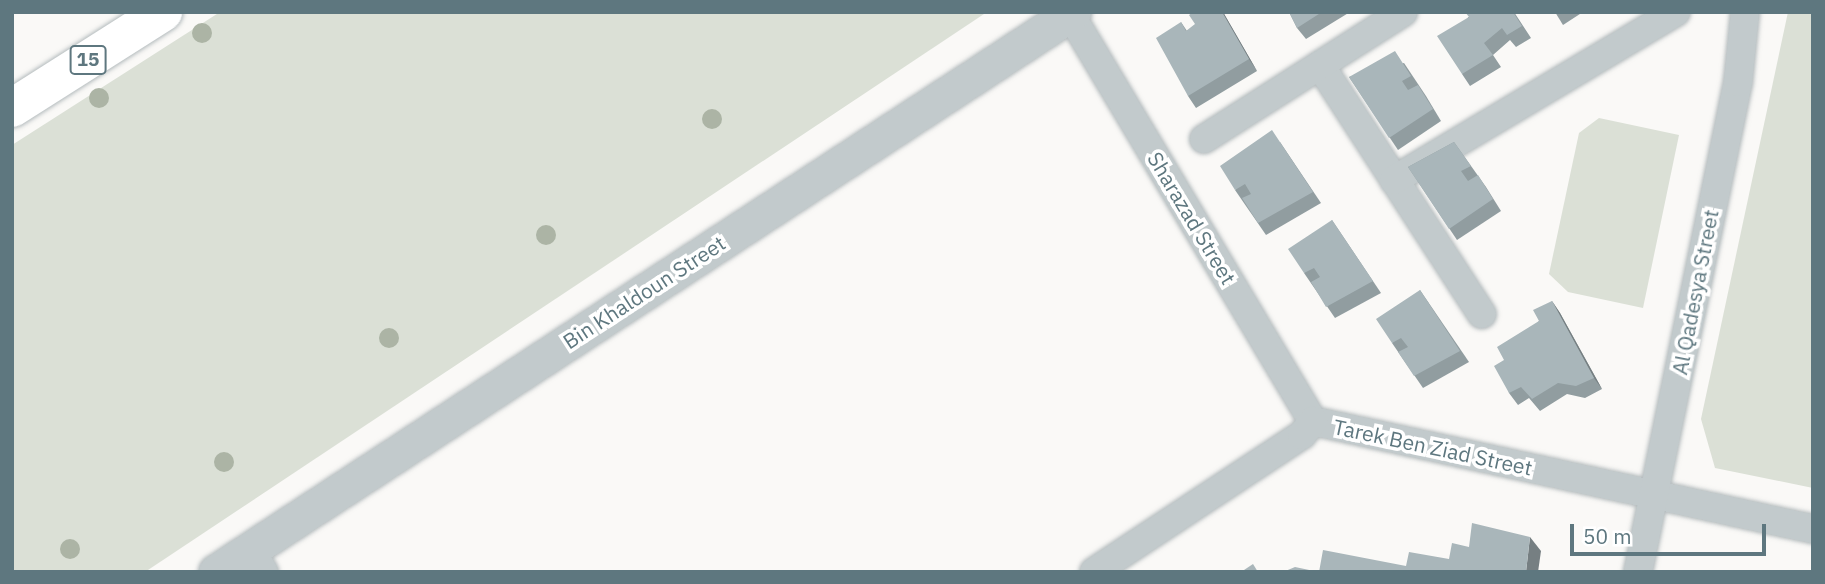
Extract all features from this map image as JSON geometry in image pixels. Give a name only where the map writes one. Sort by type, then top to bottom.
[{"type":"highway","name":"15","points":[[12,108],[163,12]]},
{"type":"street","points":[[1204,139],[1403,12]]},
{"type":"street","points":[[1394,180],[1676,12]]},
{"type":"street","name":"Al Qadesya Street","points":[[1638,572],[1738,82],[1745,12]]},
{"type":"street","name":"Sharazad Street","points":[[1072,13],[1313,421]]},
{"type":"street","name":"Bin Khaldoun Street","points":[[216,572],[257,560],[1072,13]]},
{"type":"street","points":[[1320,65],[1482,314]]},
{"type":"street","name":"Tarek Ben Ziad Street","points":[[1094,572],[1302,435],[1313,421],[1813,529]]},
{"type":"shaded area","points":[[220,12],[987,12],[145,572],[12,572],[12,145]]},
{"type":"shaded area","points":[[1788,12],[1813,12],[1813,488],[1715,468],[1701,419]]},
{"type":"shaded area","points":[[1599,118],[1679,135],[1643,308],[1568,292],[1549,274],[1579,133]]},
{"type":"building","points":[[1193,12],[1222,12],[1249,59],[1188,96],[1156,38],[1181,22],[1186,31],[1195,24],[1189,15]]},
{"type":"building","points":[[1289,12],[1322,12],[1297,28]]},
{"type":"building","points":[[1465,12],[1513,12],[1522,26],[1507,35],[1502,28],[1484,43],[1493,55],[1462,74],[1437,36],[1469,17]]},
{"type":"building","points":[[1395,51],[1411,76],[1402,81],[1408,90],[1418,85],[1433,109],[1389,138],[1349,77]]},
{"type":"building","points":[[1272,130],[1313,192],[1258,223],[1242,198],[1251,194],[1245,184],[1235,190],[1220,166]]},
{"type":"building","points":[[1454,142],[1471,166],[1461,171],[1468,181],[1478,175],[1493,199],[1449,229],[1408,167]]},
{"type":"building","points":[[1332,220],[1373,281],[1326,307],[1311,282],[1320,277],[1314,268],[1304,273],[1288,249]]},
{"type":"building","points":[[1420,290],[1460,351],[1414,376],[1398,352],[1408,347],[1401,338],[1392,343],[1376,319]]},
{"type":"building","points":[[1552,301],[1594,378],[1576,386],[1558,383],[1532,399],[1521,387],[1509,393],[1494,366],[1504,360],[1497,347],[1539,321],[1533,310]]},
{"type":"building","points":[[1472,523],[1530,537],[1526,572],[1319,572],[1323,550],[1406,566],[1409,552],[1449,559],[1452,543],[1469,547]]},
{"type":"building","points":[[1253,564],[1258,572],[1241,572]]},
{"type":"building","points":[[1295,567],[1314,571],[1314,572],[1283,572]]}]
